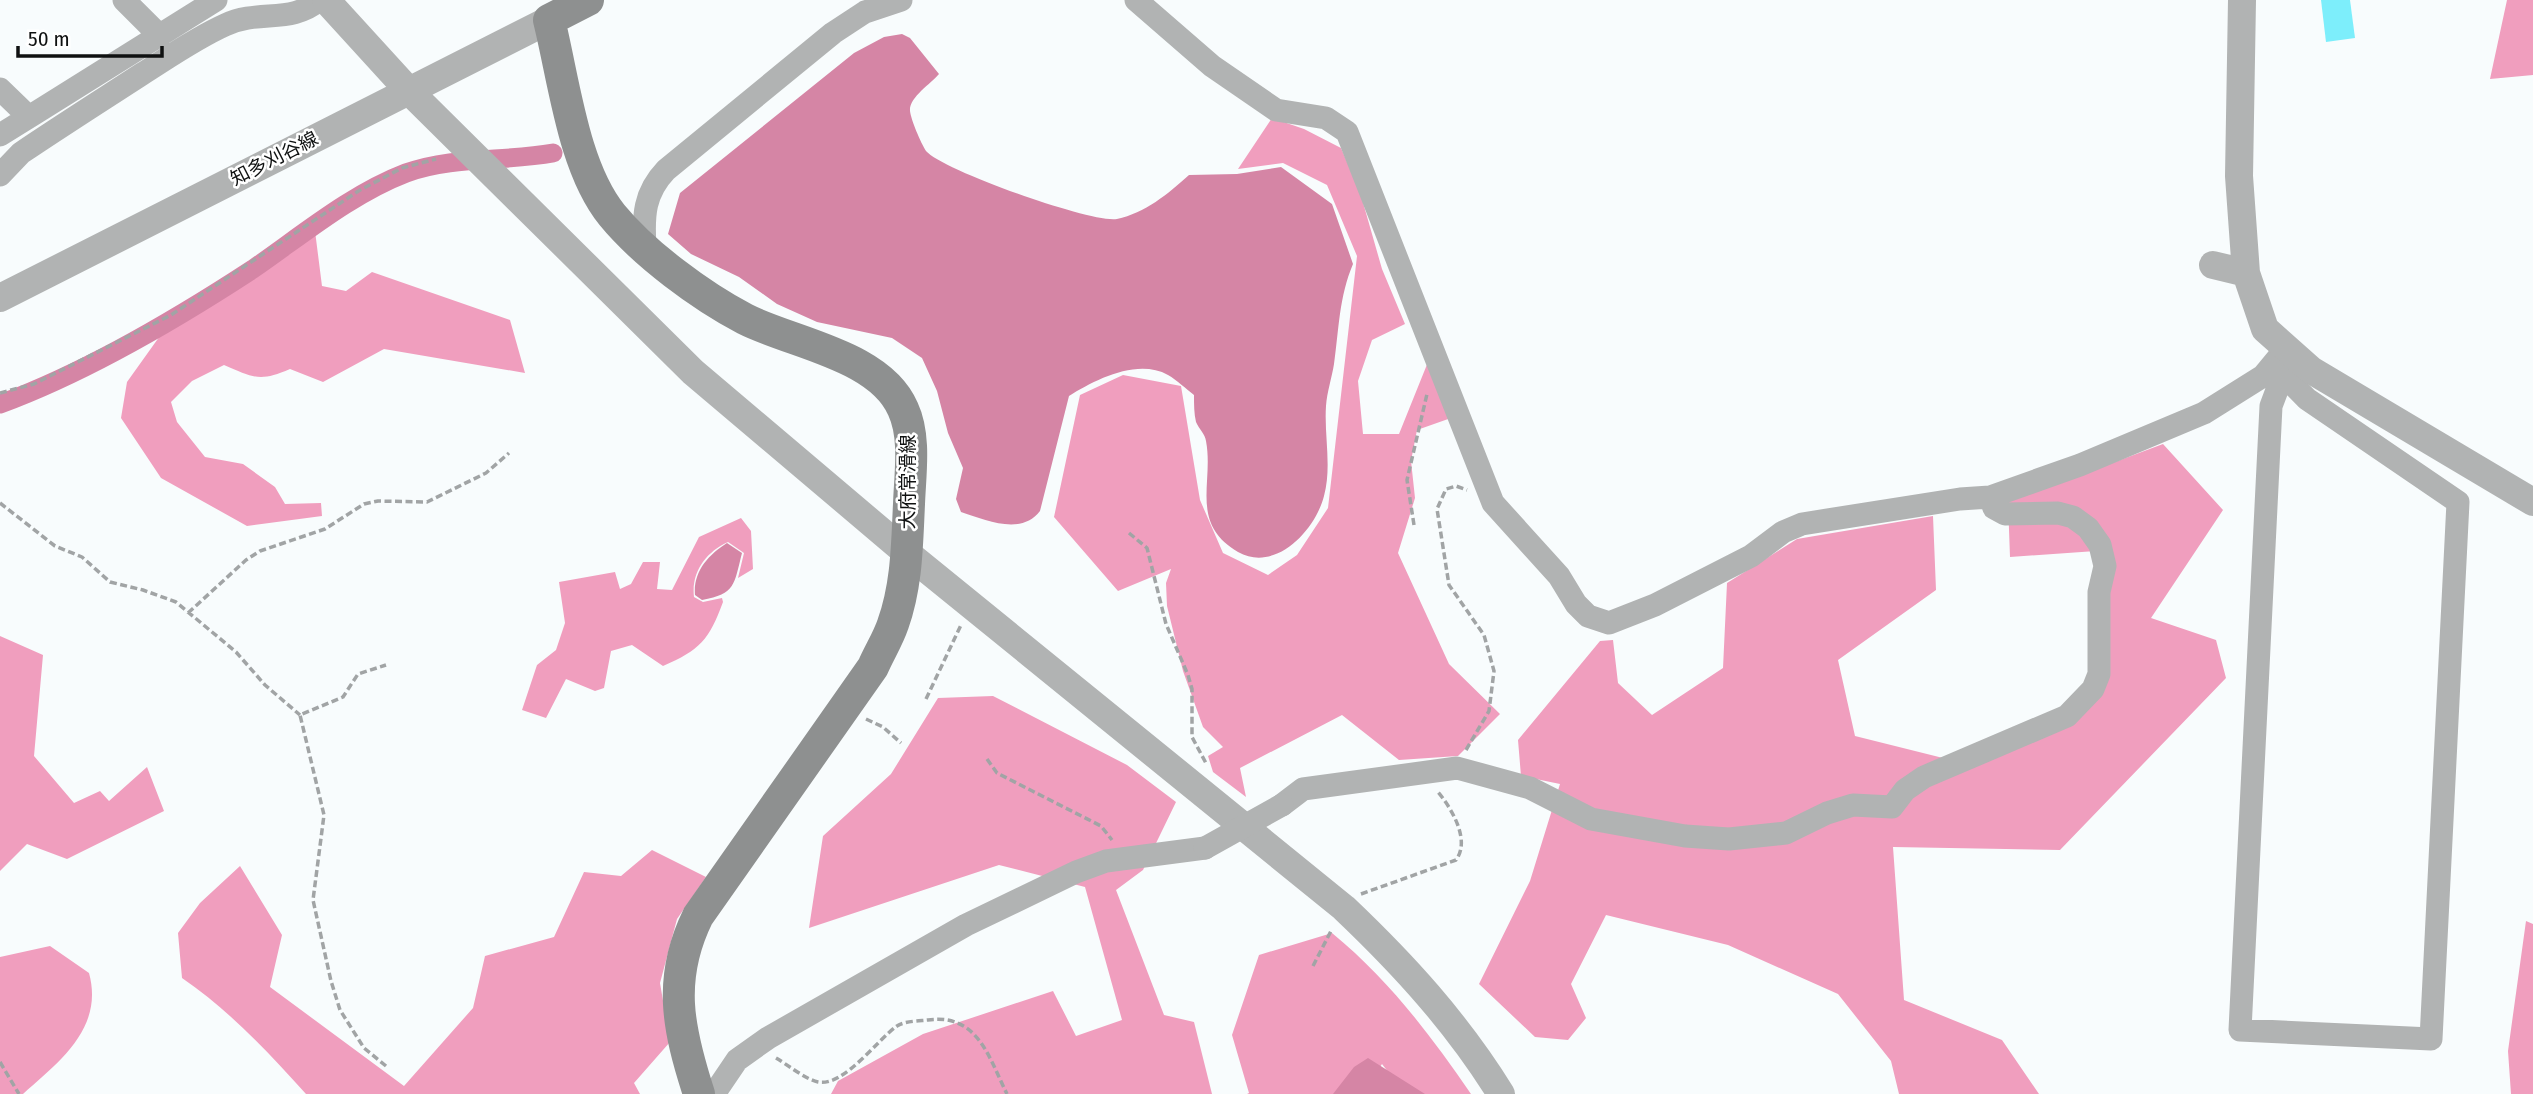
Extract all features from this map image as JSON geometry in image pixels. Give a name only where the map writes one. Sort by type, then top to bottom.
[{"type":"main road","points":[[549,20],[589,0]]},
{"type":"main road","name":"大府常滑線","points":[[549,20],[583,160],[595,188],[612,215],[704,294],[746,320],[835,352],[883,384],[903,408],[908,429],[911,453],[908,554],[893,624],[873,667],[698,916],[684,944],[677,991],[678,1020],[699,1094]]},
{"type":"street","points":[[124,0],[160,36]]},
{"type":"street","points":[[0,135],[216,0]]},
{"type":"street","points":[[0,175],[21,153],[201,37],[244,17],[275,13],[289,16],[306,12],[319,0]]},
{"type":"street","points":[[326,0],[409,91],[693,372],[908,554],[1344,908],[1408,968],[1455,1026],[1501,1094]]},
{"type":"street","points":[[645,246],[643,214],[648,192],[666,170],[833,33],[866,12],[901,0]]},
{"type":"street","points":[[1136,0],[1212,66],[1276,110],[1326,118],[1347,132],[1493,503],[1559,576],[1576,604],[1588,616],[1609,623],[1655,605],[1751,556],[1783,532],[1802,524],[1960,499],[1990,498],[2187,421],[2280,363]]},
{"type":"street","points":[[2242,0],[2239,176],[2246,273],[2265,329],[2280,363],[2307,399],[2458,502],[2431,1039],[2240,1030],[2271,406],[2280,363]]},
{"type":"street","name":"知多刈谷線","points":[[0,298],[297,145],[549,20]]},
{"type":"street","points":[[0,89],[29,117]]},
{"type":"street","points":[[2213,265],[2246,273]]},
{"type":"street","points":[[2280,363],[2311,370],[2533,502]]},
{"type":"street","points":[[714,1094],[737,1060],[753,1049],[966,925],[1076,872],[1106,861],[1205,848],[1282,805],[1303,789],[1457,768],[1530,788],[1591,819],[1685,836],[1728,839],[1786,833],[1827,813],[1853,805],[1892,807],[1905,790],[1924,777],[2067,716],[2093,689],[2099,674],[2098,602],[2105,566],[2100,545],[2088,528],[2073,517],[2058,513],[2005,514],[1994,509],[1990,498]]},
{"type":"path","points":[[0,393],[34,384],[171,315],[360,190],[402,169],[436,159]]},
{"type":"path","points":[[1414,525],[1407,480],[1428,392]]},
{"type":"path","points":[[187,613],[246,559],[260,551],[324,529],[364,504],[378,501],[427,502],[486,473],[509,453]]},
{"type":"path","points":[[1457,768],[1489,711],[1494,671],[1484,635],[1449,585],[1437,509],[1446,489],[1456,486],[1466,489],[1471,495]]},
{"type":"path","points":[[0,503],[55,546],[82,557],[110,582],[176,602],[236,652],[265,685],[300,715],[324,815],[313,900],[331,981],[340,1010],[364,1048],[386,1066]]},
{"type":"path","points":[[1129,533],[1147,548],[1158,583],[1166,624],[1188,675],[1192,689],[1192,737]]},
{"type":"path","points":[[926,699],[951,642],[966,619]]},
{"type":"path","points":[[300,715],[343,697],[358,674],[386,665]]},
{"type":"path","points":[[846,706],[883,726],[901,743]]},
{"type":"path","points":[[987,759],[997,773],[1101,826],[1108,831],[1114,842]]},
{"type":"path","points":[[1313,966],[1344,908],[1359,895],[1456,860],[1461,853],[1462,841],[1455,819],[1425,772]]},
{"type":"path","points":[[753,1049],[818,1082],[827,1081],[849,1069],[898,1026],[940,1018],[953,1020],[973,1032],[985,1045],[1007,1094]]},
{"type":"path","points":[[0,1062],[19,1094]]},
{"type":"shaded area","points":[[2507,0],[2533,0],[2533,75],[2490,79]]},
{"type":"shaded area","points":[[902,34],[910,38],[939,74],[913,101],[910,111],[926,151],[938,160],[987,182],[1050,205],[1117,219],[1147,207],[1189,175],[1237,174],[1281,167],[1332,204],[1353,264],[1342,301],[1327,401],[1328,462],[1324,496],[1312,522],[1292,545],[1266,557],[1252,557],[1238,552],[1223,541],[1213,528],[1208,515],[1208,457],[1206,441],[1196,422],[1194,395],[1168,375],[1156,370],[1117,373],[1069,396],[1040,511],[1032,519],[1023,523],[1003,524],[961,512],[956,499],[963,468],[948,433],[937,391],[922,358],[892,338],[817,322],[777,304],[739,277],[691,254],[668,234],[680,193],[854,53],[884,37]]},
{"type":"shaded area","points":[[1272,118],[1304,129],[1341,148],[1360,192],[1382,269],[1405,324],[1372,340],[1358,381],[1363,434],[1399,434],[1428,362],[1451,418],[1417,430],[1411,461],[1415,498],[1398,553],[1449,664],[1500,714],[1458,756],[1399,760],[1342,715],[1240,768],[1246,797],[1213,772],[1208,756],[1223,747],[1203,727],[1183,671],[1167,606],[1166,583],[1171,569],[1118,591],[1054,517],[1080,395],[1123,375],[1181,386],[1200,500],[1223,553],[1268,575],[1297,555],[1328,508],[1357,256],[1327,185],[1283,163],[1238,169]]},
{"type":"shaded area","points":[[315,231],[322,286],[346,291],[372,272],[510,320],[525,373],[384,349],[323,382],[290,369],[271,376],[257,377],[224,365],[192,381],[171,402],[177,422],[205,457],[243,464],[275,487],[285,504],[321,503],[322,516],[247,526],[161,478],[121,418],[127,382],[167,326]]},
{"type":"shaded area","points":[[2163,444],[2223,510],[2151,618],[2216,640],[2226,678],[2060,850],[1893,847],[1904,1000],[2002,1040],[2039,1094],[1899,1094],[1891,1061],[1838,994],[1728,945],[1606,915],[1571,984],[1586,1018],[1568,1040],[1535,1037],[1479,984],[1530,881],[1560,784],[1521,776],[1518,740],[1600,641],[1613,640],[1618,683],[1652,715],[1723,668],[1727,583],[1797,539],[1933,516],[1936,590],[1838,660],[1855,736],[1971,765],[2083,714],[2110,550],[2010,557],[2008,502]]},
{"type":"shaded area","points":[[741,518],[751,531],[753,569],[738,578],[744,553],[728,542],[707,557],[695,579],[694,597],[703,602],[722,598],[723,602],[708,635],[695,649],[663,666],[632,645],[611,651],[604,688],[595,691],[566,679],[546,718],[522,710],[537,665],[556,650],[565,623],[559,582],[615,572],[620,589],[631,584],[643,562],[660,562],[657,589],[672,590],[699,537]]},
{"type":"shaded area","points":[[727,543],[742,553],[735,580],[727,591],[702,600],[695,595],[699,572],[708,559]]},
{"type":"shaded area","points":[[0,636],[43,655],[34,756],[74,803],[100,791],[109,801],[147,767],[164,811],[67,859],[27,844],[0,871]]},
{"type":"shaded area","points":[[993,696],[1127,765],[1176,802],[1143,870],[1116,890],[1164,1015],[1194,1022],[1212,1094],[831,1094],[838,1081],[923,1034],[1053,991],[1076,1036],[1122,1020],[1085,887],[999,865],[809,928],[823,836],[891,774],[938,698]]},
{"type":"shaded area","points":[[652,850],[706,877],[677,919],[660,983],[670,1042],[634,1083],[640,1094],[306,1094],[232,1018],[182,978],[178,933],[200,903],[240,866],[282,935],[270,987],[404,1086],[473,1008],[485,956],[554,937],[584,872],[621,876]]},
{"type":"shaded area","points":[[2526,921],[2533,924],[2533,1094],[2511,1094],[2508,1051]]},
{"type":"shaded area","points":[[1332,933],[1372,969],[1407,1008],[1471,1094],[1405,1094],[1382,1064],[1362,1094],[1247,1094],[1249,1093],[1232,1035],[1259,955]]},
{"type":"shaded area","points":[[50,946],[89,973],[92,993],[90,1010],[76,1042],[51,1069],[23,1094],[0,1094],[0,957]]},
{"type":"shaded area","points":[[1368,1058],[1425,1094],[1333,1094],[1354,1067]]},
{"type":"building","points":[[2321,0],[2350,0],[2355,38],[2326,42]]},
{"type":"waterway","points":[[0,404],[65,377],[162,326],[253,269],[346,204],[386,182],[406,173],[442,164],[553,153]]}]
